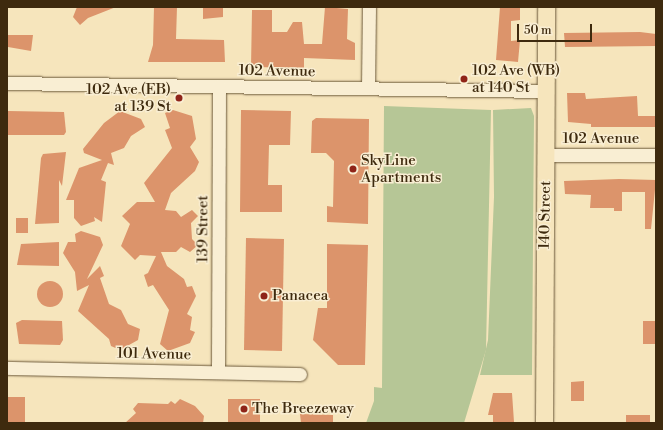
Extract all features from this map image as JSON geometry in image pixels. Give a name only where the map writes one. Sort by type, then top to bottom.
[{"type":"main road","name":"140 Street","points":[[544,423],[546,7]]},
{"type":"street","points":[[368,88],[369,7]]},
{"type":"street","name":"102 Avenue","points":[[7,83],[546,91]]},
{"type":"street","name":"139 Street","points":[[218,372],[219,86]]},
{"type":"street","name":"102 Avenue","points":[[546,155],[656,155]]},
{"type":"street","name":"101 Avenue","points":[[7,368],[300,374]]},
{"type":"green space","points":[[384,106],[491,110],[486,350],[464,423],[366,423],[374,401],[374,387],[382,388]]},
{"type":"green space","points":[[531,108],[534,116],[532,375],[480,375],[488,340],[494,197],[493,110]]},
{"type":"building","points":[[77,7],[116,7],[88,18],[80,25],[73,17]]},
{"type":"building","points":[[154,7],[177,7],[176,39],[224,40],[225,62],[148,62],[153,45]]},
{"type":"building","points":[[203,7],[223,7],[223,17],[203,19]]},
{"type":"building","points":[[325,7],[348,9],[347,39],[355,43],[355,60],[304,58],[304,68],[251,67],[252,10],[272,10],[272,32],[287,32],[293,22],[302,22],[304,44],[322,44]]},
{"type":"building","points":[[500,7],[520,7],[520,20],[511,21],[511,41],[520,40],[518,62],[496,60]]},
{"type":"building","points":[[640,32],[656,34],[656,46],[565,47],[564,33]]},
{"type":"building","points":[[8,35],[33,35],[31,51],[8,47]]},
{"type":"building","points":[[567,93],[585,93],[586,99],[637,96],[638,116],[656,116],[656,127],[591,127],[591,124],[568,122]]},
{"type":"building","points":[[173,110],[192,116],[196,139],[190,147],[199,162],[195,171],[171,193],[165,210],[176,211],[181,217],[192,210],[198,216],[191,223],[192,239],[198,245],[190,252],[181,247],[176,252],[161,252],[167,266],[184,279],[187,287],[192,286],[196,296],[187,314],[192,317],[190,330],[195,332],[190,343],[168,351],[160,344],[169,310],[153,285],[148,287],[144,275],[148,273],[156,256],[140,255],[135,260],[121,246],[130,224],[122,216],[137,202],[155,202],[144,183],[172,148],[165,130],[170,128],[165,113]]},
{"type":"building","points":[[241,110],[291,111],[290,145],[269,145],[268,185],[282,185],[282,212],[240,212]]},
{"type":"building","points":[[8,111],[64,112],[66,132],[64,135],[7,135]]},
{"type":"building","points":[[120,111],[141,119],[145,127],[131,136],[124,148],[111,153],[114,165],[108,163],[101,180],[106,182],[102,222],[94,217],[95,221],[81,226],[74,218],[74,200],[66,200],[79,168],[102,160],[84,153],[83,149],[104,123]]},
{"type":"building","name":"SkyLine Apartments","points":[[316,118],[369,119],[368,224],[327,222],[327,206],[333,207],[334,161],[326,153],[311,153],[312,121]]},
{"type":"building","points":[[66,152],[62,186],[59,180],[59,223],[35,224],[41,158],[43,154]]},
{"type":"building","points":[[619,179],[656,180],[651,229],[645,229],[645,192],[622,192],[622,211],[614,211],[614,208],[590,208],[591,195],[565,194],[564,181]]},
{"type":"building","points":[[16,218],[28,218],[28,233],[16,233]]},
{"type":"building","points":[[81,231],[100,237],[103,245],[87,279],[100,266],[104,276],[100,278],[109,304],[121,310],[128,324],[140,329],[138,340],[120,350],[111,346],[109,339],[78,311],[89,285],[77,291],[75,272],[63,253],[68,242],[76,242],[75,234]]},
{"type":"building","name":"Panacea","points":[[246,238],[284,239],[282,351],[244,350]]},
{"type":"building","points":[[59,242],[59,266],[17,265],[21,244]]},
{"type":"building","points":[[327,244],[368,245],[365,365],[338,365],[313,340],[318,308],[327,308]]},
{"type":"building","points":[[50,281],[59,285],[63,294],[59,303],[50,307],[41,303],[37,294],[41,285]]},
{"type":"building","points":[[22,320],[62,321],[63,340],[60,345],[19,344],[16,323]]},
{"type":"building","points":[[643,321],[656,321],[656,344],[643,344]]},
{"type":"building","points":[[584,381],[584,401],[571,401],[571,382]]},
{"type":"building","points":[[493,393],[512,393],[514,422],[493,422],[493,415],[488,415]]},
{"type":"building","points":[[7,397],[25,397],[25,423],[7,423]]},
{"type":"building","points":[[180,399],[195,406],[204,416],[203,423],[125,423],[136,413],[133,409],[138,403],[168,404],[171,401],[175,404]]},
{"type":"building","name":"The Breezeway","points":[[228,399],[260,399],[260,423],[228,423]]},
{"type":"building","points":[[300,414],[333,415],[333,423],[301,423]]},
{"type":"building","points":[[626,415],[650,415],[650,423],[626,423]]},
{"type":"place","name":"102 Ave (WB) at 140 St","points":[[464,79]]},
{"type":"place","name":"102 Ave (EB) at 139 St","points":[[179,98]]},
{"type":"place","name":"SkyLine Apartments","points":[[353,169]]},
{"type":"place","name":"Panacea","points":[[264,296]]},
{"type":"place","name":"The Breezeway","points":[[244,409]]}]
